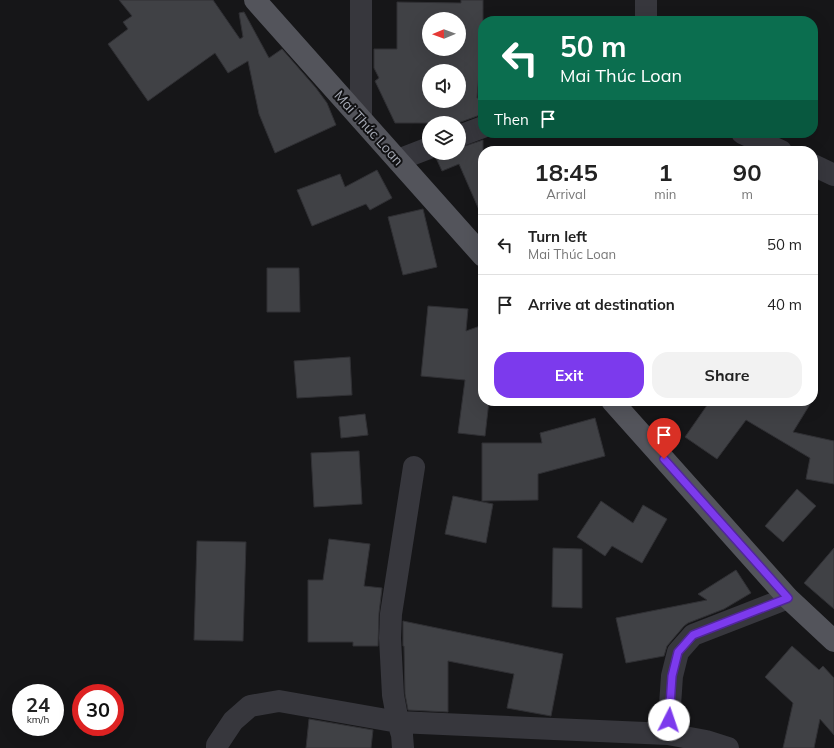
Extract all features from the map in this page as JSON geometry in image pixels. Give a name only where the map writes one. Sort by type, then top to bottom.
[{"type":"main road","name":"Mai Thúc Loan","points":[[255,0],[478,250]]},
{"type":"main road","points":[[616,406],[788,598],[834,641]]},
{"type":"street","points":[[361,0],[361,119]]},
{"type":"street","points":[[646,0],[646,16]]},
{"type":"street","points":[[466,133],[478,129]]},
{"type":"street","points":[[753,138],[770,146]]},
{"type":"street","points":[[398,160],[422,151]]},
{"type":"street","points":[[818,167],[834,175]]},
{"type":"street","points":[[403,748],[402,735],[393,695],[390,638],[391,614],[414,467]]},
{"type":"street","points":[[668,734],[672,676],[678,652],[683,646],[693,635],[788,598]]},
{"type":"street","points":[[217,748],[217,745],[233,721],[250,706],[279,701],[398,722],[668,734],[706,741],[728,748]]},
{"type":"building","points":[[119,0],[213,0],[240,39],[243,37],[239,13],[244,12],[269,58],[282,49],[327,103],[336,125],[275,153],[259,114],[248,61],[228,73],[215,53],[148,101],[108,44],[128,29],[123,22],[132,16]]},
{"type":"building","points":[[461,0],[483,0],[483,16],[478,16],[478,116],[466,120],[466,116],[422,116],[422,123],[395,123],[375,81],[379,78],[374,68],[374,49],[397,49],[397,2],[461,3]]},
{"type":"building","points":[[483,140],[483,146],[478,146],[478,208],[459,164],[442,171],[437,160],[466,160],[466,146]]},
{"type":"building","points":[[377,170],[392,198],[370,210],[366,204],[312,226],[297,190],[340,174],[345,187]]},
{"type":"building","points":[[423,209],[437,267],[403,275],[388,217]]},
{"type":"building","points":[[267,268],[299,268],[300,312],[267,312]]},
{"type":"building","points":[[428,306],[468,309],[466,331],[478,327],[478,406],[488,406],[485,436],[458,433],[465,380],[421,376]]},
{"type":"building","points":[[350,357],[352,395],[297,398],[294,361]]},
{"type":"building","points":[[707,406],[809,406],[793,432],[834,441],[834,484],[806,479],[810,458],[746,420],[717,459],[685,437]]},
{"type":"building","points":[[365,414],[368,435],[341,438],[339,417]]},
{"type":"building","points":[[595,418],[605,456],[538,474],[538,500],[482,501],[482,443],[542,443],[540,433]]},
{"type":"building","points":[[359,451],[362,504],[314,507],[311,453]]},
{"type":"building","points":[[797,489],[816,506],[783,542],[765,526]]},
{"type":"building","points":[[453,496],[493,504],[486,543],[445,534]]},
{"type":"building","points":[[601,501],[633,523],[643,505],[667,519],[642,563],[612,546],[605,556],[577,537]]},
{"type":"building","points":[[329,539],[370,544],[364,586],[382,588],[379,613],[378,646],[353,646],[353,642],[308,642],[308,580],[323,580]]},
{"type":"building","points":[[197,541],[246,542],[243,641],[194,640]]},
{"type":"building","points":[[553,548],[582,549],[582,608],[552,607]]},
{"type":"building","points":[[834,548],[834,609],[804,583]]},
{"type":"building","points":[[736,570],[751,593],[724,609],[688,623],[667,646],[664,656],[626,663],[616,618],[707,600],[698,594]]},
{"type":"building","points":[[403,621],[563,654],[551,716],[507,708],[514,674],[448,661],[448,712],[408,710],[405,694]]},
{"type":"building","points":[[792,646],[819,670],[823,666],[834,678],[834,735],[820,719],[814,748],[783,748],[793,703],[765,677]]},
{"type":"building","points":[[309,719],[373,730],[371,748],[306,748]]},
{"type":"route","points":[[664,459],[788,598],[693,635],[678,652],[672,676],[669,720]]}]
